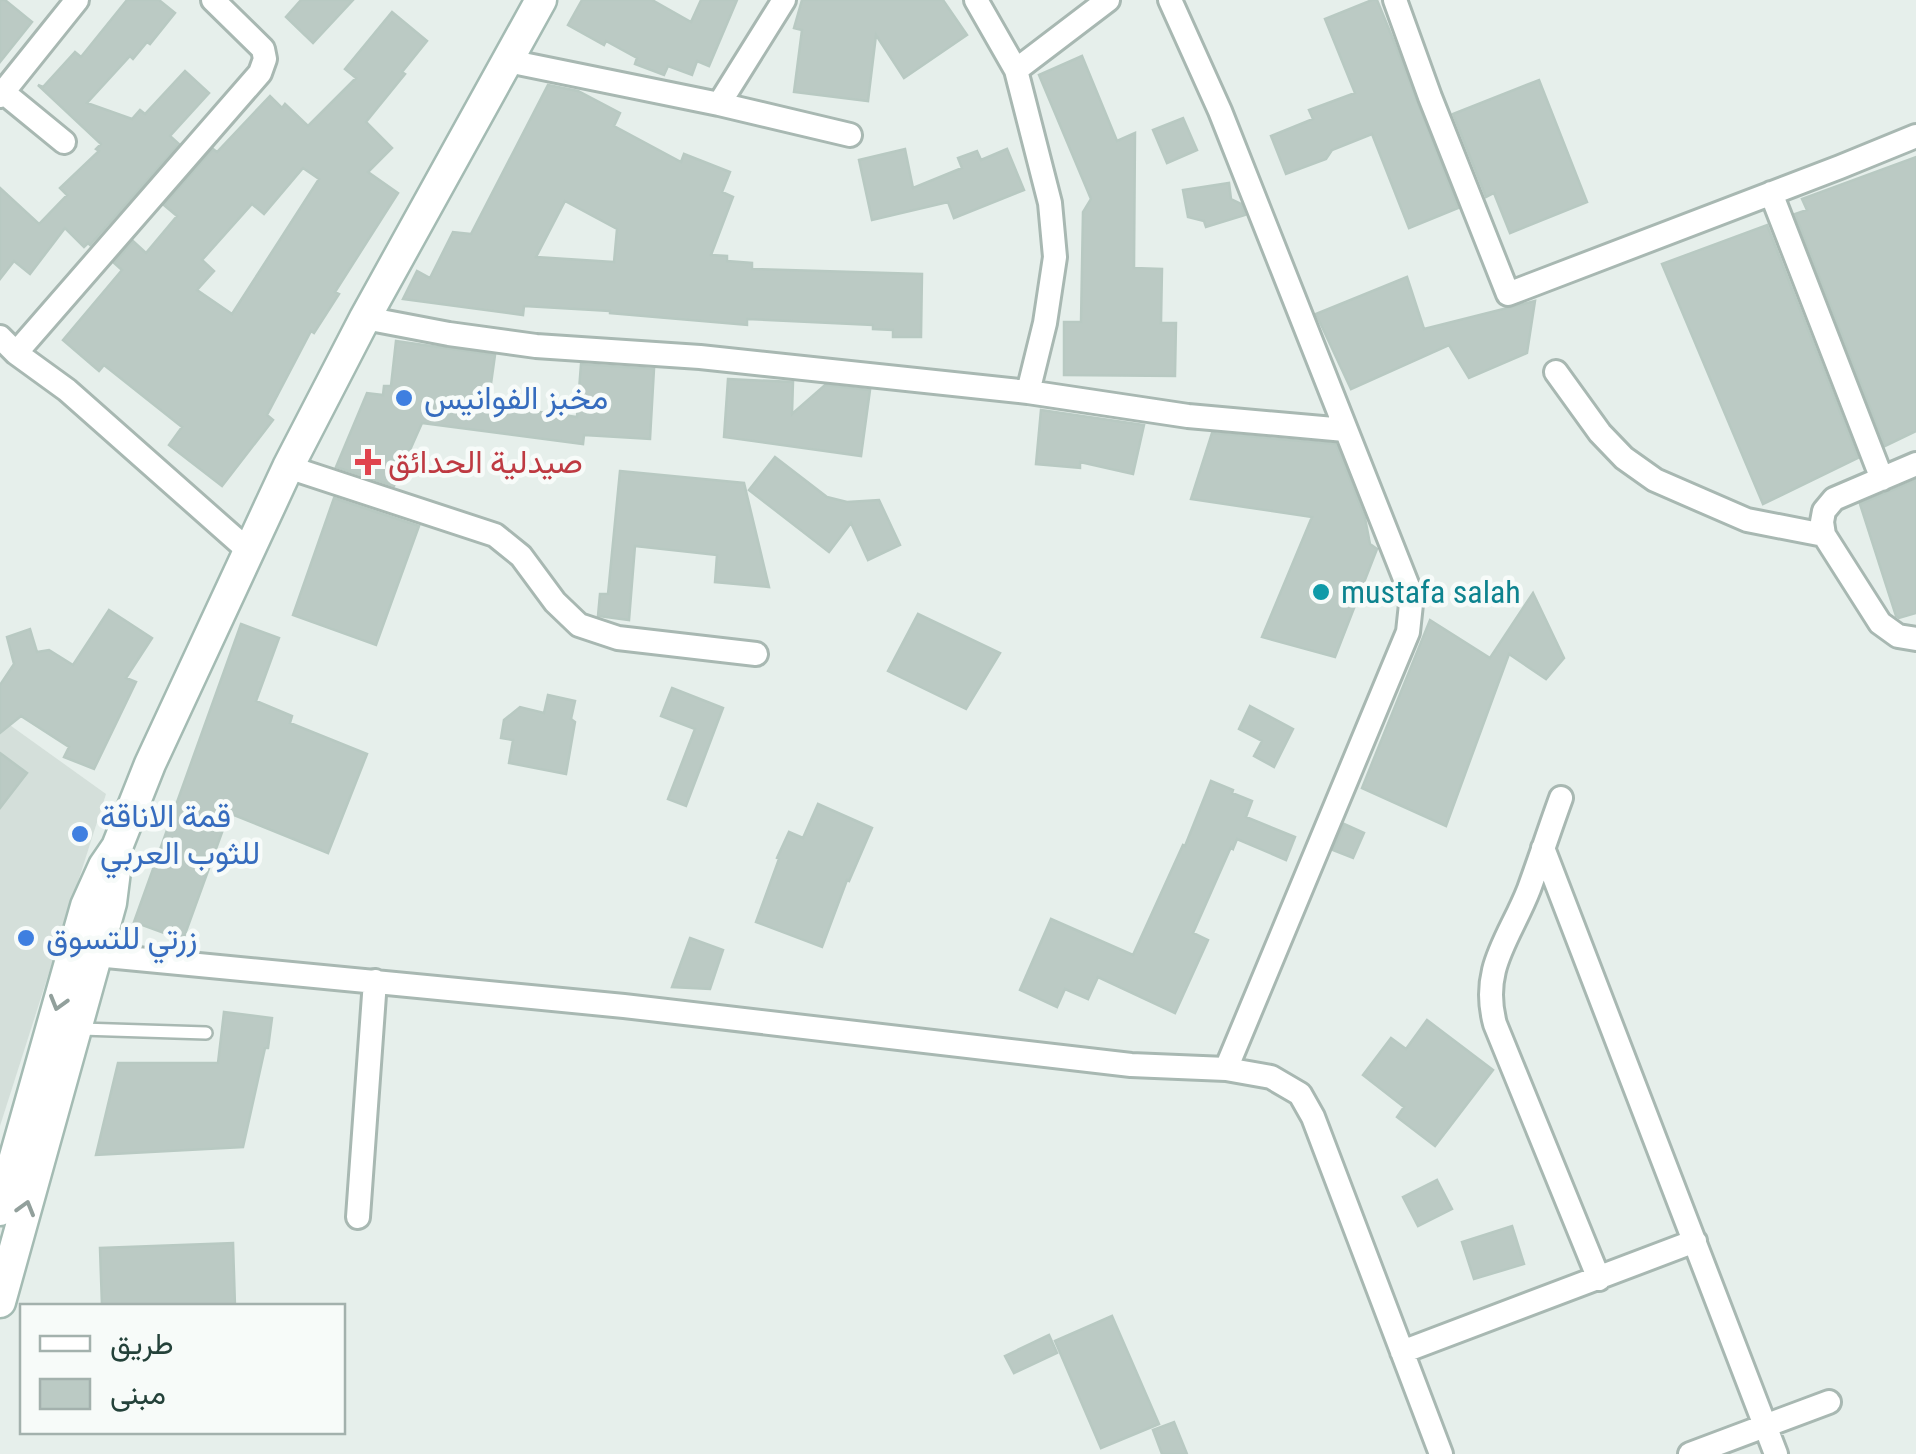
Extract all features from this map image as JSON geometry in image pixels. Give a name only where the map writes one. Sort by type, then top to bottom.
[{"type":"main road","points":[[0,1210],[86,906],[117,847],[178,703],[288,468],[365,318],[541,0]]},
{"type":"main road","points":[[0,1302],[113,894],[117,847]]},
{"type":"street","points":[[64,142],[1,94],[77,0]]},
{"type":"street","points":[[213,0],[263,50],[265,59],[260,73],[8,345],[68,390],[250,552]]},
{"type":"street","points":[[719,104],[784,0]]},
{"type":"street","points":[[976,0],[1016,70],[1050,203],[1055,256],[1045,323],[1028,392]]},
{"type":"street","points":[[1016,70],[1108,0]]},
{"type":"street","points":[[1170,0],[1220,111],[1409,589],[1411,604],[1408,632],[1226,1068]]},
{"type":"street","points":[[1395,0],[1508,294],[1916,136]]},
{"type":"street","points":[[508,60],[850,134]]},
{"type":"street","points":[[1772,194],[1882,479]]},
{"type":"street","points":[[365,318],[536,346],[700,357],[1028,392],[1188,416],[1346,430]]},
{"type":"street","points":[[1556,372],[1600,433],[1624,458],[1654,480],[1747,520],[1824,535]]},
{"type":"street","points":[[1916,464],[1834,499],[1824,511],[1822,522],[1824,535],[1880,623],[1898,636],[1916,639]]},
{"type":"street","points":[[288,468],[495,535],[521,556],[555,602],[579,625],[618,638],[756,654]]},
{"type":"street","points":[[1561,798],[1493,970],[1489,1003],[1599,1279]]},
{"type":"street","points":[[1543,848],[1776,1454]]},
{"type":"street","points":[[96,956],[624,1006],[1131,1064],[1226,1068],[1271,1077],[1300,1094],[1313,1117],[1441,1454]]},
{"type":"street","points":[[358,1216],[376,981]]},
{"type":"street","points":[[1402,1352],[1695,1242]]},
{"type":"street","points":[[1690,1454],[1829,1402]]},
{"type":"lane","points":[[76,1028],[206,1033]]},
{"type":"shaded area","points":[[0,718],[106,794],[0,1126]]},
{"type":"building","points":[[0,0],[32,22],[0,62]]},
{"type":"building","points":[[127,0],[159,0],[175,13],[150,44],[147,42],[133,59],[130,56],[87,103],[132,119],[140,110],[145,114],[185,71],[209,93],[170,136],[179,144],[90,245],[84,247],[65,228],[30,274],[14,261],[0,279],[0,188],[39,224],[67,195],[60,188],[99,151],[96,149],[101,144],[38,85],[43,87],[75,52],[81,57]]},
{"type":"building","points":[[301,0],[353,0],[313,43],[286,17]]},
{"type":"building","points":[[582,0],[652,0],[691,22],[701,0],[737,0],[709,66],[697,61],[692,75],[668,66],[664,75],[635,64],[637,58],[568,25]]},
{"type":"building","points":[[802,0],[943,0],[967,35],[904,78],[876,35],[868,101],[794,92],[802,30],[794,28]]},
{"type":"building","points":[[1377,0],[1458,208],[1409,228],[1372,134],[1332,150],[1326,159],[1286,174],[1271,136],[1313,119],[1309,110],[1355,93],[1325,19]]},
{"type":"building","points":[[392,12],[427,41],[366,122],[392,148],[368,172],[398,193],[335,292],[339,294],[314,333],[311,331],[267,415],[273,420],[222,486],[169,445],[182,427],[104,365],[99,371],[63,340],[122,270],[114,263],[133,241],[146,253],[177,216],[164,205],[213,149],[217,152],[270,96],[282,108],[285,104],[308,126],[356,78],[345,69]],"holes":[[[303,168],[319,179],[232,314],[197,290],[214,271],[202,260],[252,204],[264,214]]]},
{"type":"building","points":[[1082,56],[1117,141],[1135,133],[1134,268],[1162,269],[1161,323],[1176,323],[1175,376],[1064,375],[1064,322],[1081,322],[1083,212],[1091,199],[1039,75]]},
{"type":"building","points":[[1539,80],[1587,202],[1510,233],[1494,193],[1486,197],[1453,114]]},
{"type":"building","points":[[548,85],[578,91],[620,113],[614,126],[681,162],[684,154],[730,172],[722,192],[733,197],[711,255],[752,263],[752,269],[922,274],[921,337],[893,337],[893,330],[873,329],[873,325],[747,319],[747,325],[524,306],[523,315],[403,299],[417,271],[430,278],[453,232],[471,234]],"holes":[[[565,201],[617,229],[614,262],[536,257]]]},
{"type":"building","points":[[1183,118],[1197,150],[1167,163],[1153,130]]},
{"type":"building","points":[[905,149],[913,188],[962,168],[958,158],[977,151],[981,160],[1007,149],[1024,190],[954,218],[948,202],[872,220],[859,160]]},
{"type":"building","points":[[1916,157],[1916,431],[1885,446],[1795,214],[1807,210],[1802,199]]},
{"type":"building","points":[[1229,183],[1231,199],[1241,204],[1245,215],[1206,227],[1204,221],[1188,217],[1183,190]]},
{"type":"building","points":[[1767,225],[1858,458],[1763,504],[1662,264]]},
{"type":"building","points":[[1407,277],[1424,329],[1535,301],[1527,353],[1469,378],[1449,345],[1351,389],[1316,314]]},
{"type":"building","points":[[396,341],[495,355],[488,405],[577,417],[581,364],[654,369],[650,439],[584,435],[583,444],[422,423],[394,486],[336,467],[367,393],[383,395],[384,386],[391,386]]},
{"type":"building","points":[[728,379],[793,382],[792,414],[825,385],[870,390],[861,456],[724,437]]},
{"type":"building","points":[[1041,410],[1144,425],[1133,474],[1080,462],[1080,468],[1036,464]]},
{"type":"building","points":[[1212,433],[1336,444],[1365,518],[1370,544],[1377,549],[1335,657],[1262,637],[1312,517],[1191,499]]},
{"type":"building","points":[[775,457],[827,497],[847,502],[879,500],[900,545],[868,560],[851,523],[829,552],[749,490]]},
{"type":"building","points":[[620,471],[744,483],[769,587],[715,582],[717,555],[635,546],[629,620],[598,616],[600,594],[608,594]]},
{"type":"building","points":[[1916,480],[1916,613],[1899,618],[1860,504]]},
{"type":"building","points":[[334,498],[419,526],[376,645],[293,615]]},
{"type":"building","points":[[1533,593],[1564,658],[1546,679],[1509,654],[1446,826],[1362,788],[1430,620],[1490,658]]},
{"type":"building","points":[[109,610],[152,638],[126,678],[136,682],[94,769],[64,757],[69,747],[21,716],[0,733],[0,685],[14,664],[7,637],[30,629],[37,652],[49,650],[73,665]]},
{"type":"building","points":[[918,614],[1000,653],[966,709],[888,671]]},
{"type":"building","points":[[241,624],[279,638],[256,701],[292,716],[290,723],[367,754],[328,853],[229,813],[183,940],[134,922]]},
{"type":"building","points":[[672,688],[723,708],[686,806],[668,799],[695,729],[661,716]]},
{"type":"building","points":[[548,695],[575,701],[566,774],[509,763],[513,740],[501,738],[504,720],[520,707],[544,713]]},
{"type":"building","points":[[1250,706],[1293,729],[1274,767],[1254,756],[1262,741],[1239,729]]},
{"type":"building","points":[[0,753],[27,773],[0,808]]},
{"type":"building","points":[[1211,781],[1252,801],[1246,817],[1295,837],[1286,860],[1237,839],[1231,847],[1193,933],[1208,940],[1175,1013],[1098,977],[1088,999],[1065,989],[1057,1007],[1020,990],[1051,919],[1133,955]]},
{"type":"building","points":[[818,804],[872,828],[822,947],[756,922],[789,832],[803,838]]},
{"type":"building","points":[[1344,824],[1364,833],[1353,858],[1333,850]]},
{"type":"building","points":[[690,938],[723,950],[710,989],[672,987]]},
{"type":"building","points":[[224,1012],[272,1018],[243,1147],[96,1155],[118,1063],[218,1063]]},
{"type":"building","points":[[1427,1020],[1493,1070],[1435,1146],[1397,1117],[1404,1107],[1363,1075],[1391,1038],[1406,1049]]},
{"type":"building","points":[[1437,1180],[1452,1209],[1418,1226],[1403,1197]]},
{"type":"building","points":[[1512,1226],[1524,1264],[1474,1279],[1462,1242]]},
{"type":"building","points":[[233,1243],[235,1304],[102,1304],[100,1248]]},
{"type":"building","points":[[1112,1316],[1159,1424],[1101,1448],[1055,1341]]},
{"type":"building","points":[[1049,1335],[1057,1353],[1014,1373],[1005,1356]]},
{"type":"building","points":[[1174,1422],[1187,1454],[1162,1454],[1153,1430]]},
{"type":"place","name":"مخبز الفوانيس","points":[[404,398]]},
{"type":"place","name":"صيدلية الحدائق","points":[[368,462]]},
{"type":"place","name":"mustafa salah","points":[[1321,592]]},
{"type":"place","name":"قمة الاناقة للثوب العربي","points":[[80,834]]},
{"type":"place","name":"زرتي للتسوق","points":[[26,938]]}]
